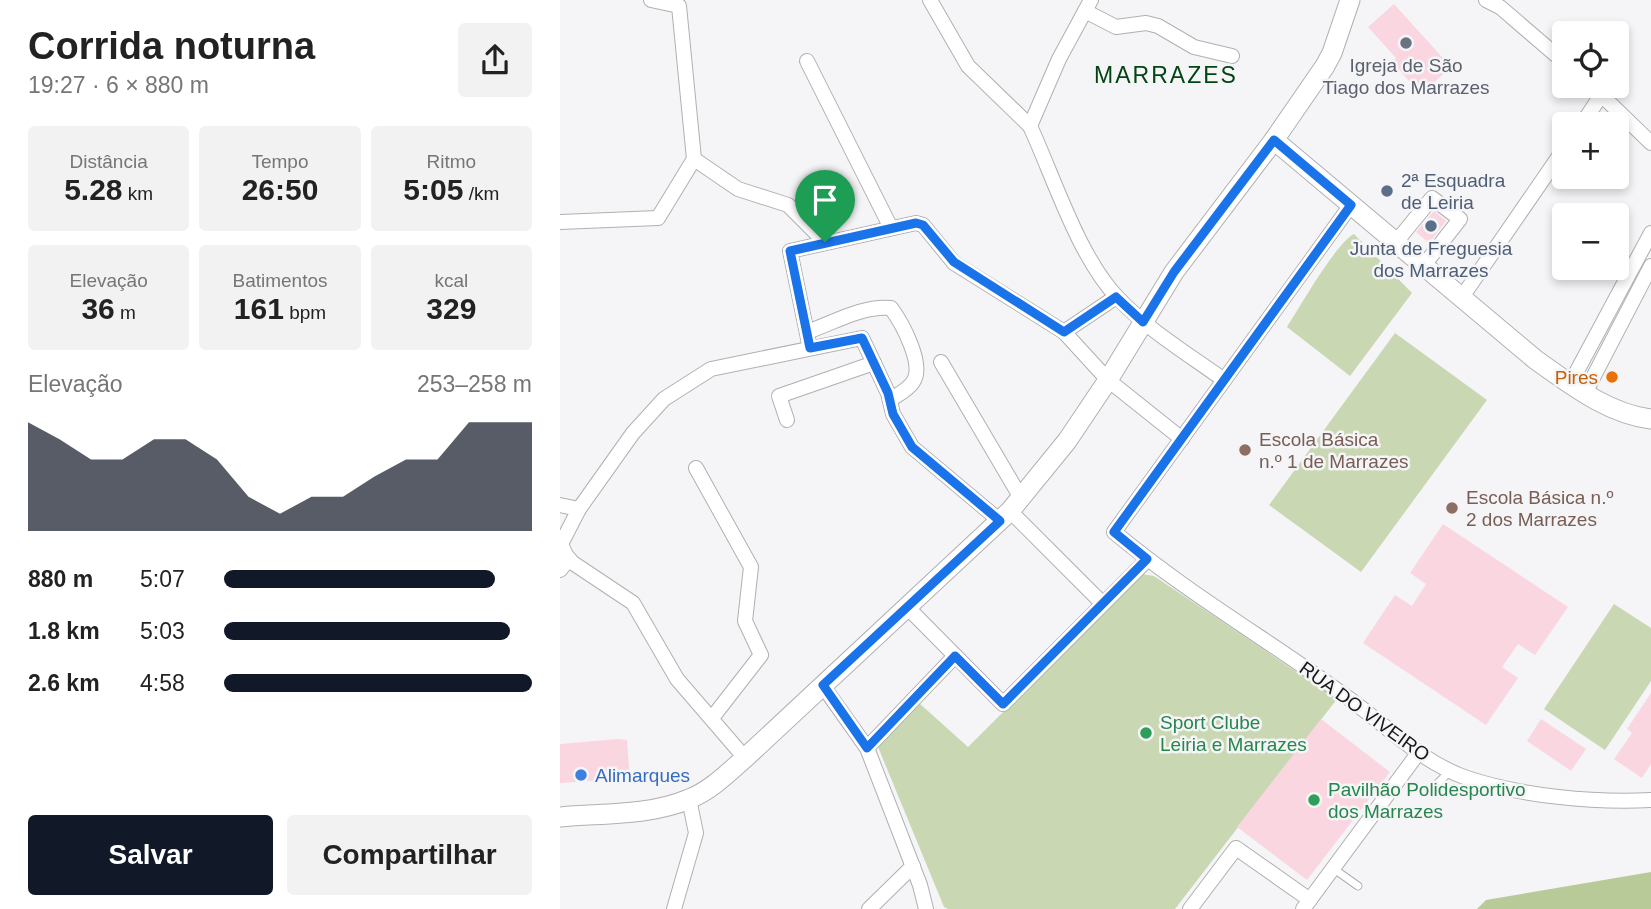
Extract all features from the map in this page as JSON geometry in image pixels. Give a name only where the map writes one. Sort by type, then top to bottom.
[{"type":"main road","points":[[560,817],[665,807],[705,791],[746,758],[1010,510],[1067,441],[1174,272],[1274,140],[1325,66],[1332,53],[1347,2]]},
{"type":"main road","points":[[1274,140],[1536,360],[1612,407],[1651,419]]},
{"type":"street","points":[[560,222],[658,218],[694,159],[683,3],[650,0]]},
{"type":"street","points":[[930,0],[968,66],[1030,126],[1087,254],[1116,297],[1143,322],[1224,380]]},
{"type":"street","points":[[1486,0],[1500,7],[1552,52]]},
{"type":"street","points":[[1030,126],[1059,59],[1088,6],[1116,27],[1146,23],[1158,26],[1194,47],[1232,56]]},
{"type":"street","points":[[807,61],[891,228]]},
{"type":"street","points":[[1605,98],[1651,143]]},
{"type":"street","points":[[694,159],[738,189],[788,205],[825,242]]},
{"type":"street","points":[[1462,296],[1552,166]]},
{"type":"street","points":[[1396,242],[1432,198],[1460,219],[1424,265]]},
{"type":"street","points":[[810,348],[790,251],[916,223],[923,225],[954,262],[1064,332],[1108,380],[1182,439],[1351,205]]},
{"type":"street","points":[[1578,388],[1651,233]]},
{"type":"street","points":[[1578,388],[1651,267]]},
{"type":"street","points":[[1064,332],[1116,297]]},
{"type":"street","points":[[807,332],[870,309],[891,308],[916,361],[917,372],[913,382],[890,400]]},
{"type":"street","points":[[746,758],[677,679],[633,603],[565,565],[561,544],[579,509],[633,433],[664,399],[711,369],[862,338],[890,400],[893,414],[912,447],[1010,510],[1102,603]]},
{"type":"street","points":[[941,362],[1010,510]]},
{"type":"street","points":[[787,420],[779,396],[874,363]]},
{"type":"street","name":"RUA DO VIVEIRO","points":[[1182,439],[1114,532],[1147,559],[1346,696],[1419,752],[1450,771],[1502,787],[1562,796],[1651,800]]},
{"type":"street","points":[[696,468],[751,567],[745,621],[761,655],[712,718]]},
{"type":"street","points":[[560,505],[579,509]]},
{"type":"street","points":[[907,607],[1003,704],[1147,559]]},
{"type":"street","points":[[867,748],[955,656]]},
{"type":"street","points":[[823,685],[867,748],[913,866],[926,909]]},
{"type":"street","points":[[1190,909],[1236,848],[1306,905],[1419,752]]},
{"type":"street","points":[[674,909],[696,833],[690,799]]},
{"type":"street","points":[[869,909],[913,866]]},
{"type":"lane","points":[[1436,785],[1450,771]]},
{"type":"lane","points":[[1334,869],[1358,886]]},
{"type":"green space","points":[[1354,234],[1412,293],[1350,376],[1287,327],[1328,262]]},
{"type":"green space","points":[[1395,333],[1487,400],[1361,572],[1269,505]]},
{"type":"green space","name":"Sport Clube Leiria e Marrazes","points":[[1142,574],[1154,576],[1337,699],[1175,909],[944,907],[878,747],[919,703],[968,747]]},
{"type":"green space","points":[[1614,604],[1651,628],[1651,681],[1605,750],[1544,709]]},
{"type":"green space","points":[[1651,872],[1651,909],[1477,909],[1486,900]]},
{"type":"building","name":"Igreja de São Tiago dos Marrazes","points":[[1394,4],[1451,67],[1421,94],[1392,62],[1396,58],[1368,27]]},
{"type":"building","name":"Junta de Freguesia dos Marrazes","points":[[1434,211],[1446,221],[1429,243],[1416,232]]},
{"type":"building","points":[[1443,524],[1568,607],[1535,655],[1518,644],[1502,667],[1518,678],[1486,725],[1363,643],[1395,595],[1412,606],[1426,584],[1410,573]]},
{"type":"building","points":[[1651,693],[1651,764],[1642,778],[1614,759],[1632,733],[1627,729]]},
{"type":"building","name":"Pavilhão Polidesportivo dos Marrazes","points":[[1321,719],[1390,772],[1307,880],[1237,827]]},
{"type":"building","points":[[1541,719],[1586,749],[1571,771],[1527,741]]},
{"type":"building","points":[[627,740],[630,778],[560,783],[560,744]]},
{"type":"place","name":"Igreja de São Tiago dos Marrazes","points":[[1406,43]]},
{"type":"place","name":"2ª Esquadra de Leiria","points":[[1387,191]]},
{"type":"place","name":"Junta de Freguesia dos Marrazes","points":[[1431,226]]},
{"type":"place","name":"Pires","points":[[1612,377]]},
{"type":"place","name":"Escola Básica n.º 1 de Marrazes","points":[[1245,450]]},
{"type":"place","name":"Escola Básica n.º 2 dos Marrazes","points":[[1452,508]]},
{"type":"place","name":"Sport Clube Leiria e Marrazes","points":[[1146,733]]},
{"type":"place","name":"Alimarques","points":[[581,775]]},
{"type":"place","name":"Pavilhão Polidesportivo dos Marrazes","points":[[1314,800]]},
{"type":"district","name":"MARRAZES","points":[[1166,75]]},
{"type":"route","points":[[1274,140],[1351,205],[1114,532],[1147,559],[1003,704],[955,656],[867,748],[823,685],[1000,521],[912,447],[893,414],[888,393],[862,338],[810,348],[790,251],[825,242],[916,223],[923,225],[954,262],[1064,332],[1116,297],[1143,322],[1174,272],[1274,140]]}]
